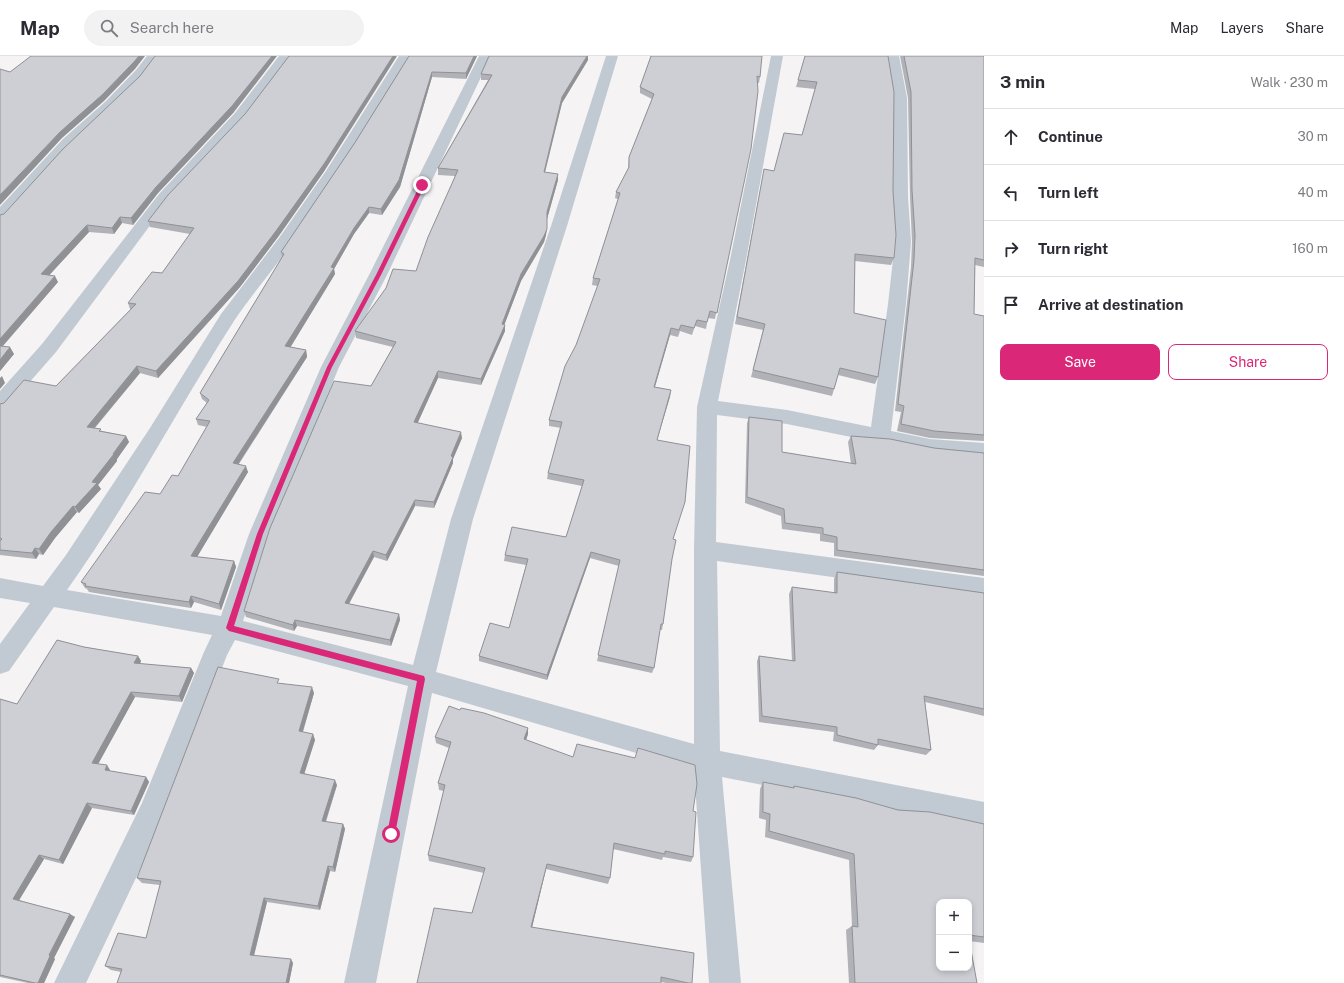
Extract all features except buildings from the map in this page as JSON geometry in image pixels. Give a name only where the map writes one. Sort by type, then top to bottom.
[{"type":"street","points":[[0,216],[68,142],[110,105],[141,73],[154,56]]},
{"type":"street","points":[[0,403],[49,348],[164,197],[198,159],[240,116],[286,56]]},
{"type":"street","points":[[0,663],[74,562],[157,434],[227,318],[285,241],[333,172],[405,56]]},
{"type":"street","points":[[70,983],[153,811],[216,652],[229,628],[260,534],[330,367],[378,275],[485,56]]},
{"type":"street","points":[[360,983],[422,679],[462,519],[557,234],[612,56]]},
{"type":"street","points":[[725,983],[707,761],[705,550],[707,407],[738,260],[777,56]]},
{"type":"street","points":[[880,436],[897,304],[903,242],[900,197],[900,98],[893,56]]},
{"type":"street","points":[[707,407],[787,417],[930,446],[984,452]]},
{"type":"street","points":[[705,550],[984,588]]},
{"type":"street","points":[[0,588],[229,628],[422,679],[707,761],[955,809],[984,816]]},
{"type":"route","points":[[391,834],[422,679],[229,628],[260,534],[330,367],[378,275],[422,185]]}]
